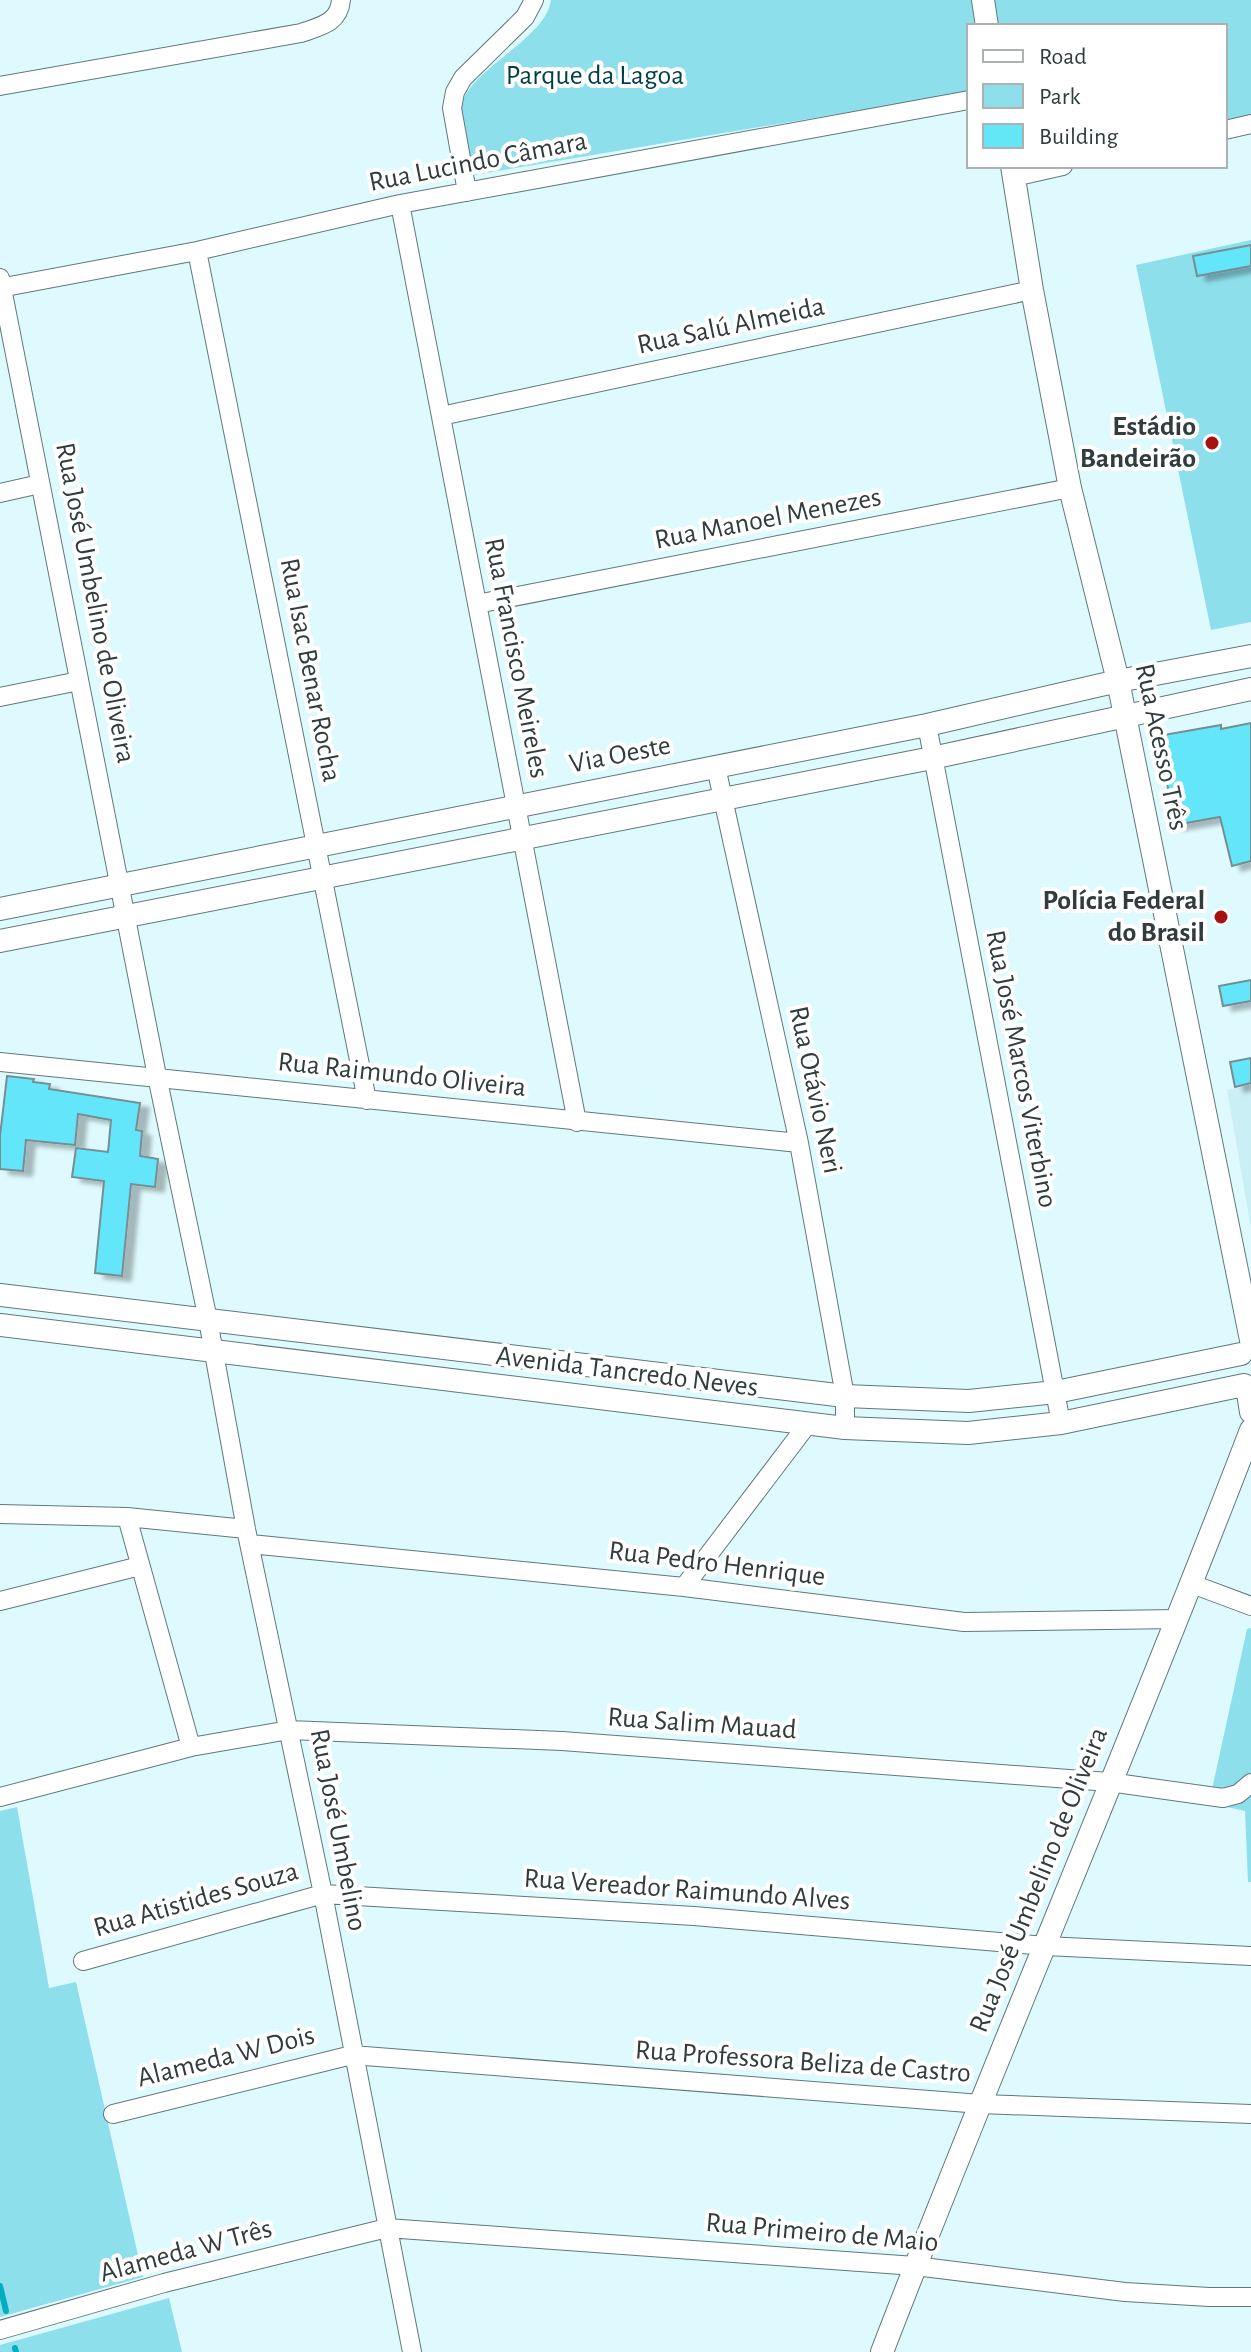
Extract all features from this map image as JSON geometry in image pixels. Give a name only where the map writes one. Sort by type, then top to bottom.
[{"type":"street","points":[[0,86],[301,33],[334,20],[340,11],[341,0]]},
{"type":"street","points":[[467,192],[452,108],[455,92],[463,78],[525,17],[534,0]]},
{"type":"street","points":[[983,0],[987,24]]},
{"type":"street","name":"Rua Lucindo Câmara","points":[[1,285],[197,251],[400,204],[967,100]]},
{"type":"street","points":[[1227,130],[1251,124]]},
{"type":"street","points":[[1013,171],[1043,168]]},
{"type":"street","name":"Rua Acesso Três","points":[[1013,171],[1070,488],[1118,681],[1248,1347],[1238,1360],[1237,1374],[1248,1387],[1251,1412]]},
{"type":"street","name":"Rua Francisco Meireles","points":[[400,204],[577,1122]]},
{"type":"street","name":"Rua Isac Benar Rocha","points":[[197,251],[367,1100]]},
{"type":"street","name":"Rua José Umbelino de Oliveira","points":[[1,285],[157,1076]]},
{"type":"street","name":"Rua Salú Almeida","points":[[441,416],[1032,290]]},
{"type":"street","points":[[0,493],[40,484]]},
{"type":"street","name":"Rua Manoel Menezes","points":[[477,604],[1070,488]]},
{"type":"street","name":"Via Oeste","points":[[0,909],[927,725],[1118,681],[1251,656]]},
{"type":"street","points":[[0,697],[79,681]]},
{"type":"street","points":[[0,941],[932,758],[1251,689]]},
{"type":"street","name":"Rua José Marcos Viterbino","points":[[927,725],[1061,1423]]},
{"type":"street","name":"Rua Otávio Neri","points":[[716,767],[799,1143],[845,1396],[845,1428]]},
{"type":"street","name":"Rua Raimundo Oliveira","points":[[0,1062],[799,1143]]},
{"type":"street","name":"Rua José Umbelino","points":[[157,1076],[323,1894],[412,2352]]},
{"type":"street","name":"Avenida Tancredo Neves","points":[[0,1295],[845,1396],[969,1401],[1056,1392],[1248,1347]]},
{"type":"street","name":"Avenida Tancredo Neves","points":[[0,1325],[845,1428],[968,1433],[1061,1423],[1248,1387]]},
{"type":"street","points":[[684,1587],[807,1425]]},
{"type":"street","name":"Rua José Umbelino de Oliveira","points":[[882,2352],[1109,1782],[1178,1619],[1251,1430]]},
{"type":"street","name":"Rua Pedro Henrique","points":[[0,1514],[127,1517],[248,1536],[964,1622],[1178,1619]]},
{"type":"street","points":[[127,1517],[191,1747]]},
{"type":"street","points":[[0,1601],[140,1566]]},
{"type":"street","points":[[1192,1584],[1251,1606]]},
{"type":"street","name":"Rua Salim Mauad","points":[[0,1797],[191,1747],[289,1730],[562,1741],[1109,1782],[1223,1798],[1238,1794],[1251,1783]]},
{"type":"street","name":"Rua Vereador Raimundo Alves","points":[[323,1894],[694,1916],[1046,1946]]},
{"type":"street","name":"Rua Atistides Souza","points":[[83,1961],[323,1894]]},
{"type":"street","points":[[1046,1946],[1251,1956]]},
{"type":"street","name":"Rua Professora Beliza de Castro","points":[[352,2055],[981,2104],[1251,2114]]},
{"type":"street","name":"Alameda W Dois","points":[[113,2114],[352,2055]]},
{"type":"street","name":"Rua Primeiro de Maio","points":[[387,2228],[915,2266],[1125,2292],[1251,2297]]},
{"type":"street","name":"Alameda W Três","points":[[0,2330],[164,2283],[387,2228]]},
{"type":"shaded area","points":[[1251,1085],[1251,1228],[1227,1090]]},
{"type":"green space","name":"Parque da Lagoa","points":[[551,0],[1251,0],[1251,122],[1227,127],[1227,24],[967,24],[967,92],[474,175],[461,114],[466,94],[546,15]]},
{"type":"green space","name":"Estádio Bandeirão","points":[[1251,240],[1251,622],[1211,630],[1136,265]]},
{"type":"green space","points":[[1251,1628],[1251,1882],[1248,1882],[1245,1811],[1209,1803],[1247,1629]]},
{"type":"green space","points":[[17,1807],[49,1988],[76,1982],[143,2277],[0,2317],[0,1811]]},
{"type":"green space","points":[[169,2298],[182,2352],[0,2352],[0,2345]]},
{"type":"building","points":[[1251,245],[1251,266],[1197,276],[1193,256]]},
{"type":"building","points":[[1251,723],[1251,861],[1232,866],[1220,817],[1175,825],[1158,736]]},
{"type":"building","points":[[1251,980],[1251,1001],[1223,1006],[1219,986]]},
{"type":"building","points":[[1251,1058],[1251,1083],[1235,1087],[1230,1062]]},
{"type":"building","points":[[7,1076],[34,1079],[33,1082],[50,1084],[49,1089],[140,1103],[136,1130],[142,1131],[140,1156],[158,1159],[155,1187],[131,1184],[122,1276],[95,1273],[104,1181],[72,1177],[76,1148],[108,1152],[111,1120],[78,1114],[75,1145],[26,1140],[23,1171],[0,1169],[0,1136]]},
{"type":"waterway","points":[[0,2286],[6,2311]]},
{"type":"waterway","points":[[15,2348],[16,2352]]},
{"type":"place","name":"Estádio Bandeirão","points":[[1212,443]]},
{"type":"place","name":"Polícia Federal do Brasil","points":[[1221,917]]}]
